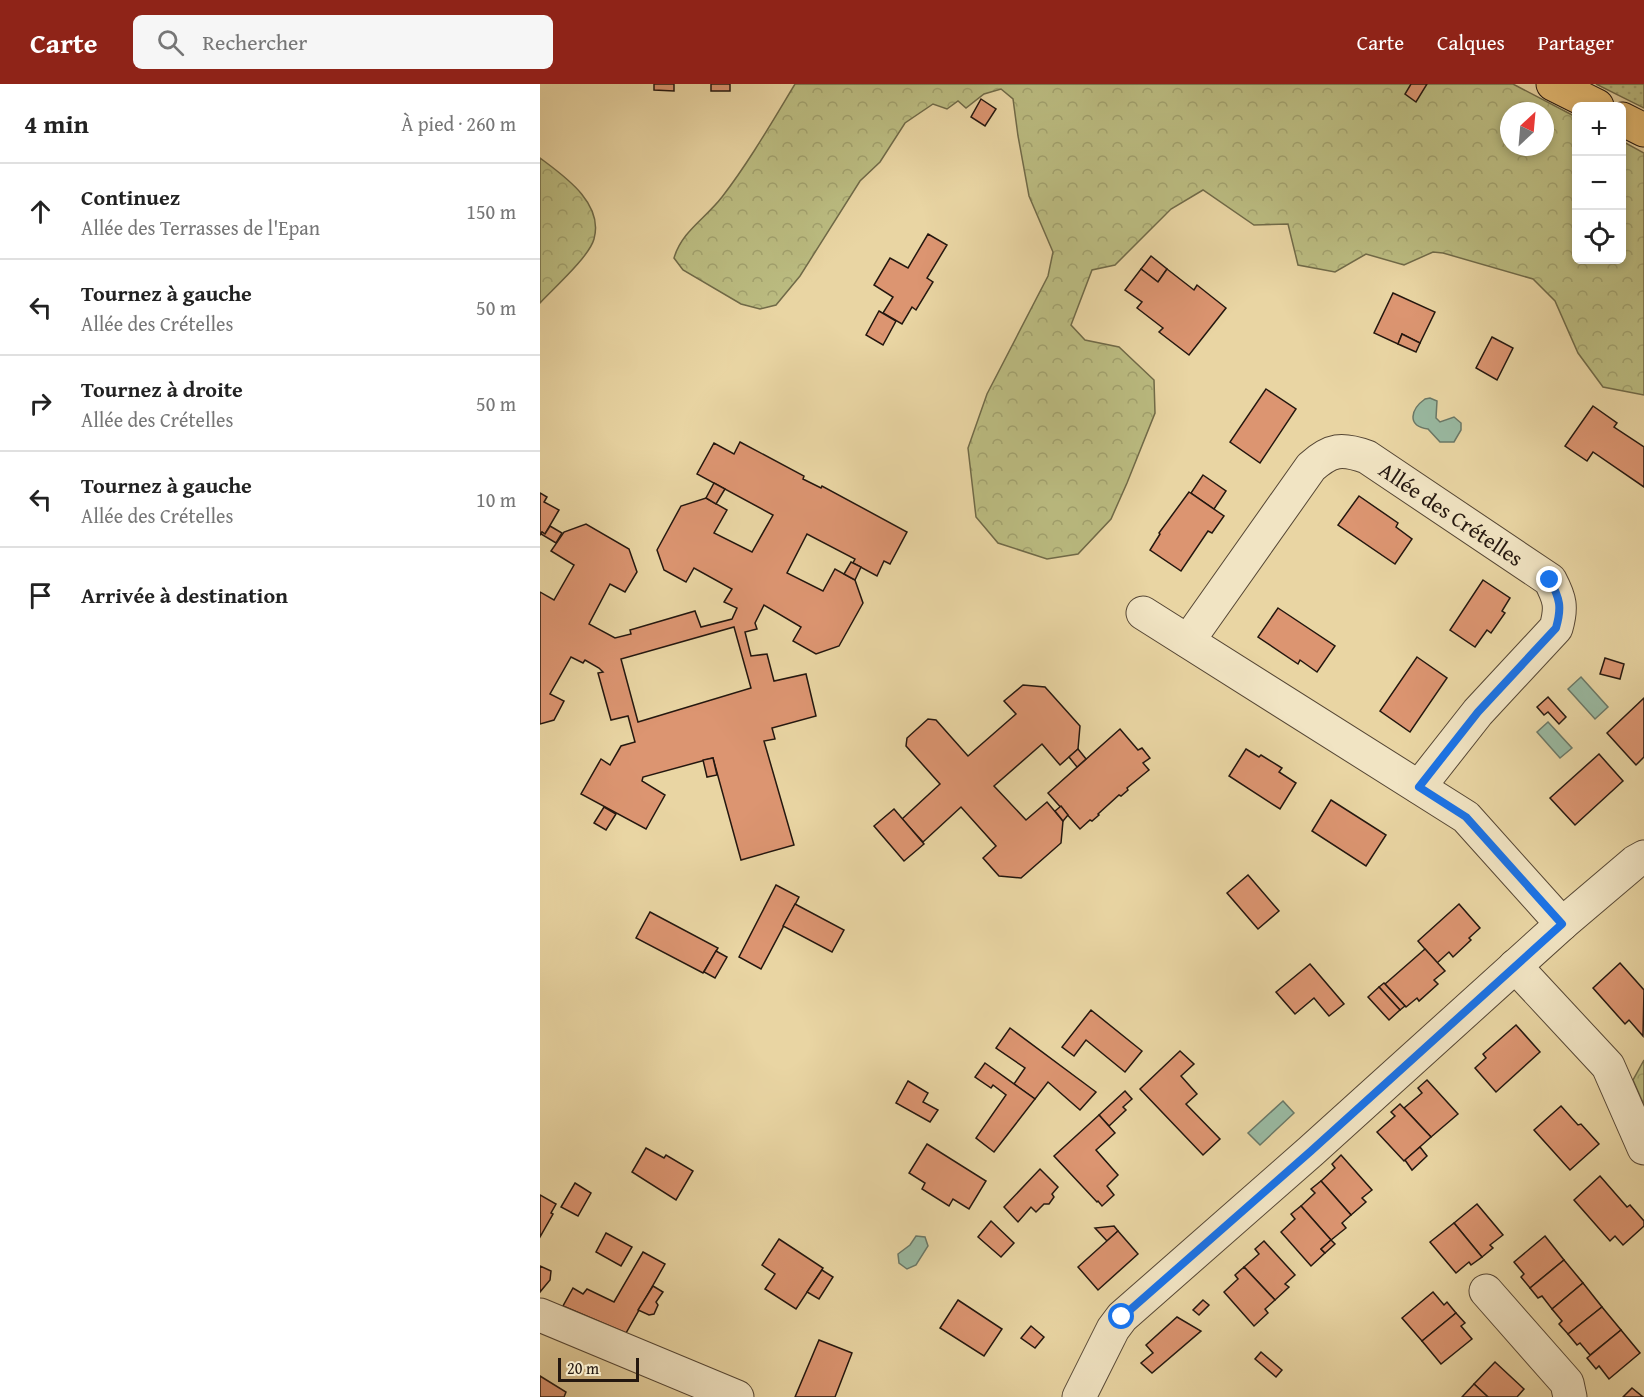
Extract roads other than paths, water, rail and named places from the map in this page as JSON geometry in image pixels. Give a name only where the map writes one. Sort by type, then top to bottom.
[{"type":"main road","points":[[1553,84],[1589,102]]},
{"type":"main road","points":[[1626,121],[1644,130]]},
{"type":"street","name":"Allée des Crételles","points":[[1188,641],[1311,467],[1322,457],[1336,451],[1352,452],[1367,457],[1550,580],[1558,596],[1561,612],[1556,628],[1478,712],[1419,787]]},
{"type":"street","points":[[1143,613],[1466,817],[1562,924]]},
{"type":"street","points":[[1079,1397],[1113,1329],[1122,1317],[1311,1151],[1562,924],[1644,856]]},
{"type":"street","points":[[1515,966],[1608,1066],[1644,1148]]},
{"type":"street","points":[[1486,1291],[1567,1383],[1569,1397]]},
{"type":"street","points":[[540,1315],[681,1387],[737,1397]]}]
